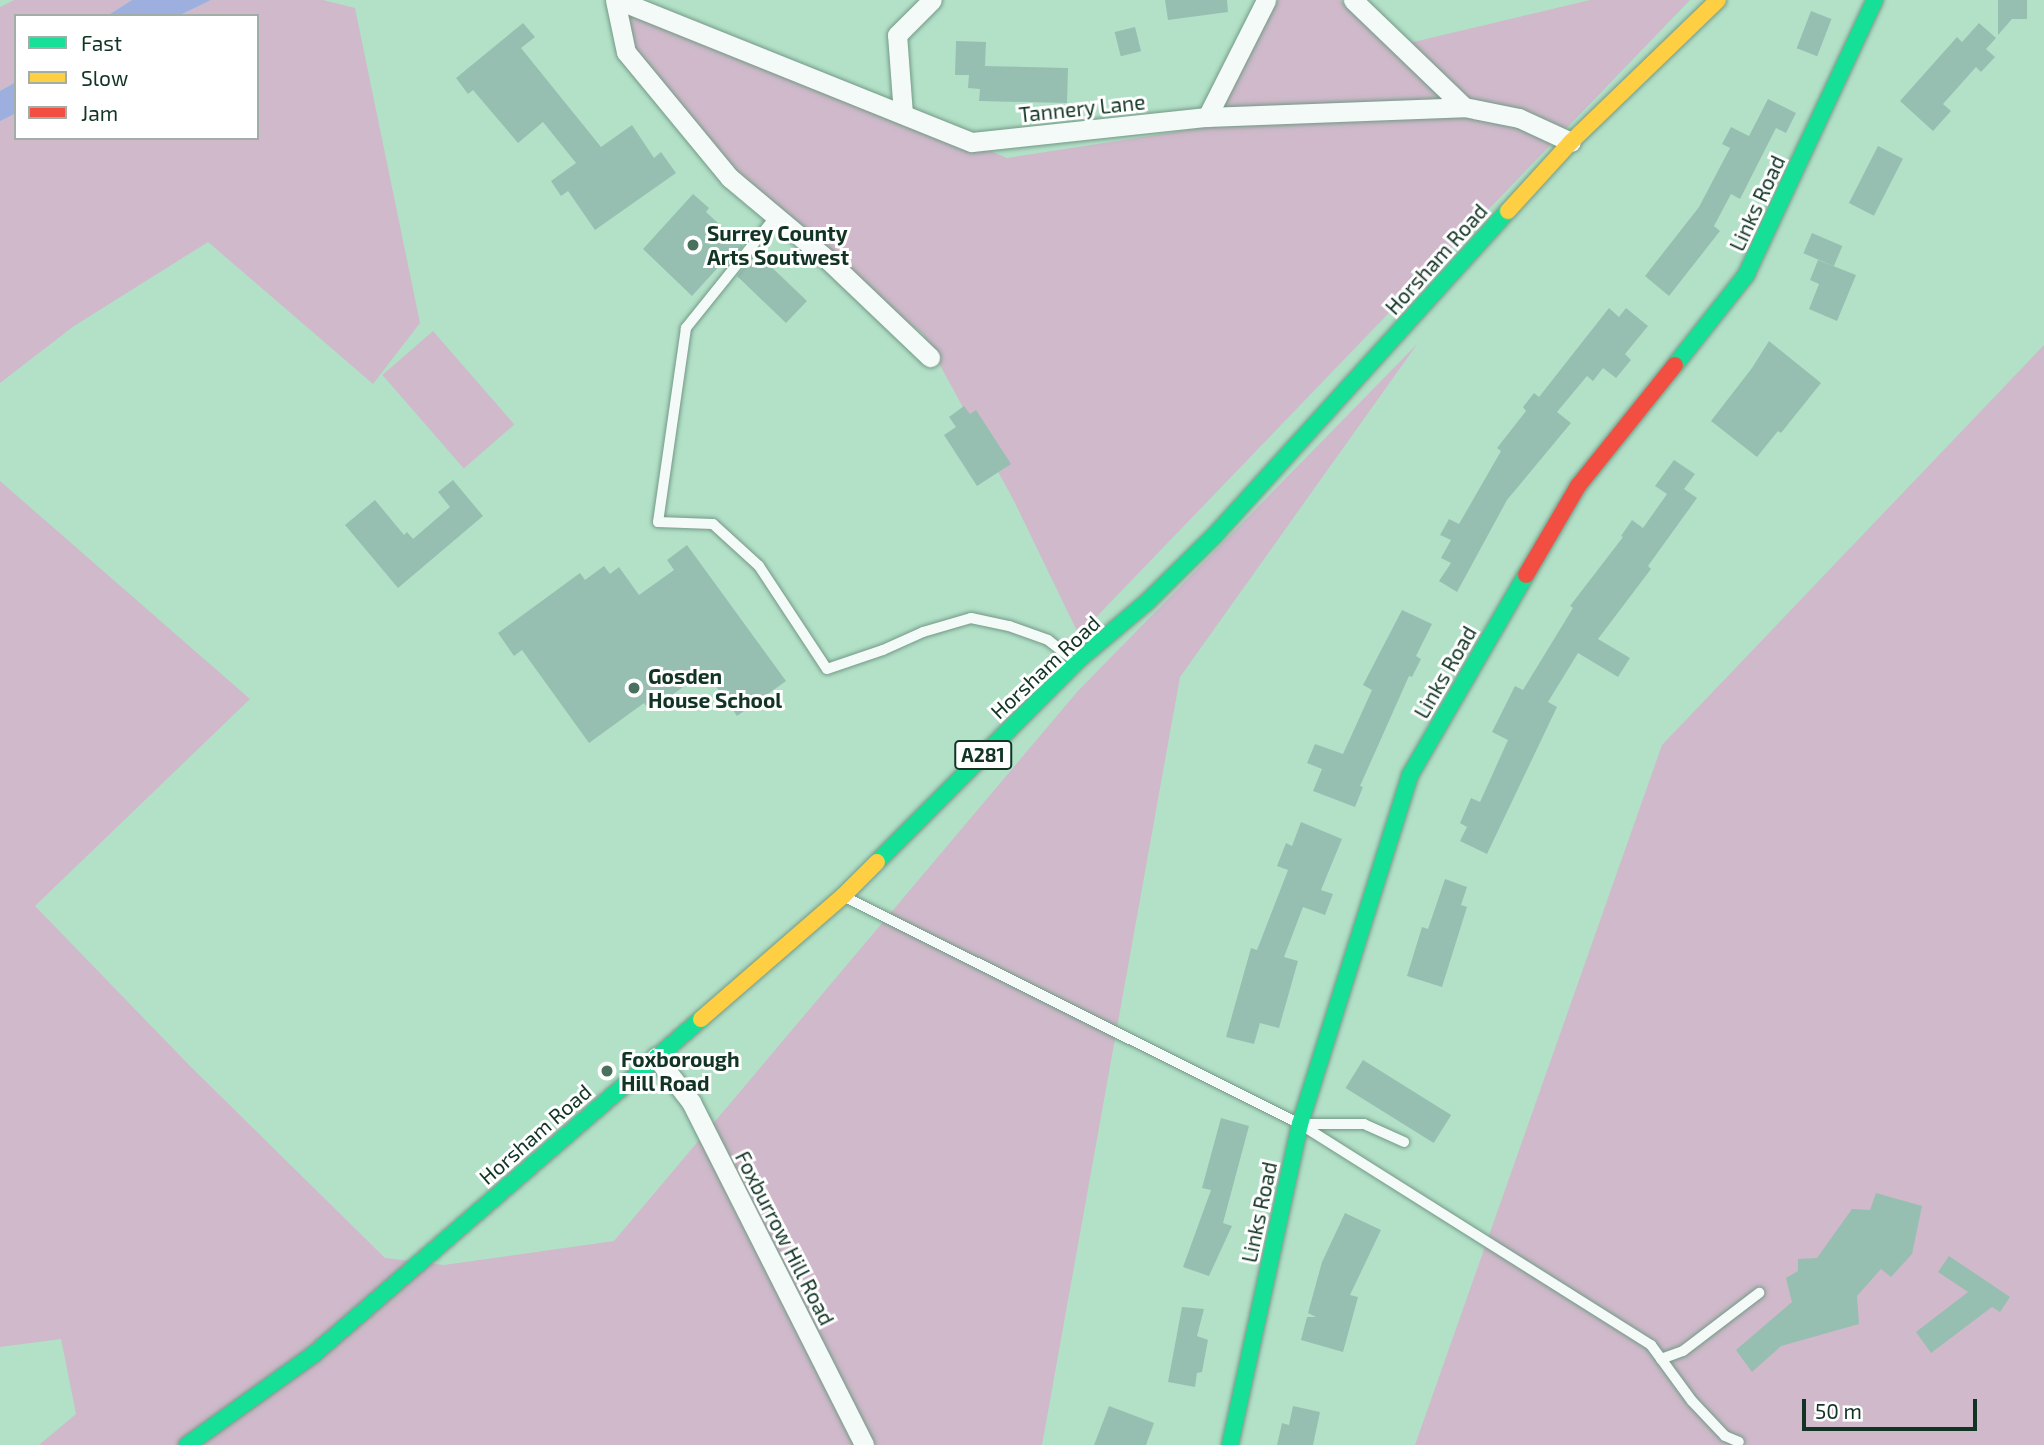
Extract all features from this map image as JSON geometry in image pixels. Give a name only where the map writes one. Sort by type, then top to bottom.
[{"type":"main road","name":"Horsham Road","points":[[187,1445],[314,1354],[843,897],[1076,662],[1147,602],[1215,535],[1571,142],[1718,0]]},
{"type":"main road","name":"Links Road","points":[[1230,1445],[1300,1124],[1410,775],[1578,486],[1746,275],[1875,0]]},
{"type":"street","name":"Tannery Lane","points":[[617,0],[972,142],[1207,117],[1464,107],[1519,118],[1571,142]]},
{"type":"street","name":"Tannery Lane","points":[[617,0],[626,52],[730,178],[828,260],[930,358]]},
{"type":"street","points":[[903,114],[897,35],[932,0]]},
{"type":"street","points":[[1207,117],[1266,0]]},
{"type":"street","points":[[1357,2],[1464,107]]},
{"type":"street","name":"Foxburrow Hill Road","points":[[656,1057],[691,1102],[864,1445]]},
{"type":"lane","points":[[776,216],[685,328],[658,522],[713,524],[759,566],[827,669],[883,650],[923,632],[971,618],[1009,626],[1048,640],[1076,662]]},
{"type":"lane","points":[[843,897],[1300,1124],[1651,1345],[1692,1401],[1725,1436],[1739,1442]]},
{"type":"lane","points":[[1300,1124],[1364,1124],[1383,1130],[1404,1142]]},
{"type":"lane","points":[[1661,1359],[1683,1351],[1759,1293]]},
{"type":"shaded area","points":[[14,0],[132,0],[110,14],[14,14],[14,83],[0,91],[0,7]]},
{"type":"shaded area","points":[[211,0],[323,0],[355,8],[420,323],[373,384],[208,242],[74,326],[0,383],[0,115],[14,107],[14,140],[259,140],[259,14],[182,14]]},
{"type":"shaded area","points":[[612,0],[637,0],[1007,158],[1208,127],[1278,0],[1340,0],[1401,45],[1590,0],[1690,0],[1079,635],[1014,501],[923,334],[754,204],[617,54]]},
{"type":"shaded area","points":[[433,331],[514,425],[464,469],[382,375]]},
{"type":"shaded area","points":[[1418,343],[1180,677],[1042,1445],[39,1445],[76,1414],[61,1339],[0,1347],[0,481],[250,699],[35,906],[188,1064],[385,1258],[444,1265],[614,1241],[1077,692]]},
{"type":"shaded area","points":[[2044,345],[2044,1445],[1415,1445],[1662,745]]},
{"type":"water","points":[[132,0],[211,0],[182,14],[110,14]]},
{"type":"water","points":[[14,83],[14,114],[0,121],[0,91]]},
{"type":"building","points":[[1165,0],[1227,0],[1228,12],[1168,20]]},
{"type":"building","points":[[1998,0],[2027,0],[2027,19],[2012,19],[1998,35]]},
{"type":"building","points":[[1811,11],[1832,19],[1817,56],[1797,48]]},
{"type":"building","points":[[523,23],[535,37],[521,48],[601,147],[632,125],[654,158],[661,152],[676,173],[595,230],[568,191],[561,196],[551,181],[576,163],[543,122],[518,143],[473,90],[468,94],[456,78]]},
{"type":"building","points":[[1979,23],[1996,38],[1986,49],[1995,57],[1981,72],[1976,67],[1943,104],[1951,111],[1933,131],[1900,101],[1957,37],[1962,42]]},
{"type":"building","points":[[1135,27],[1141,51],[1121,56],[1115,32]]},
{"type":"building","points":[[956,41],[986,42],[985,66],[1068,68],[1067,103],[979,101],[980,89],[968,88],[969,75],[955,75]]},
{"type":"building","points":[[1768,99],[1796,113],[1786,133],[1776,128],[1740,199],[1731,194],[1714,226],[1720,231],[1669,296],[1645,276],[1699,207],[1730,148],[1722,144],[1731,127],[1749,136]]},
{"type":"building","points":[[1878,146],[1903,159],[1874,216],[1849,203]]},
{"type":"building","name":"Surrey County Arts Soutwest","points":[[693,194],[709,208],[706,212],[743,246],[727,266],[723,262],[692,296],[643,249]]},
{"type":"building","points":[[1812,233],[1842,246],[1834,266],[1803,253]]},
{"type":"building","points":[[759,255],[807,301],[786,323],[737,276],[754,256],[756,258]]},
{"type":"building","points":[[1818,260],[1856,275],[1837,321],[1809,309],[1819,284],[1810,280]]},
{"type":"building","points":[[1609,308],[1619,317],[1626,308],[1648,326],[1625,354],[1631,360],[1616,378],[1603,368],[1593,381],[1587,376],[1557,412],[1571,423],[1507,500],[1457,592],[1439,581],[1451,563],[1441,558],[1451,540],[1440,535],[1449,519],[1459,524],[1501,451],[1497,448],[1526,411],[1523,407],[1534,393],[1539,397]]},
{"type":"building","points":[[1769,341],[1821,383],[1781,433],[1778,431],[1757,457],[1711,421]]},
{"type":"building","points":[[964,406],[970,414],[976,410],[1011,464],[977,486],[944,435],[956,427],[949,417]]},
{"type":"building","points":[[1674,460],[1695,474],[1684,489],[1697,498],[1648,566],[1651,569],[1598,639],[1630,658],[1618,677],[1578,653],[1548,702],[1557,707],[1487,854],[1460,841],[1467,827],[1460,823],[1471,798],[1480,802],[1508,740],[1492,732],[1515,686],[1523,690],[1573,608],[1570,606],[1623,537],[1621,536],[1632,520],[1643,528],[1667,494],[1655,486]]},
{"type":"building","points":[[453,480],[483,516],[398,588],[345,525],[375,500],[404,535],[407,532],[413,539],[450,507],[438,492]]},
{"type":"building","points":[[687,545],[786,681],[737,716],[705,671],[650,711],[644,703],[589,743],[522,650],[514,656],[498,633],[580,573],[585,580],[604,566],[610,574],[619,567],[639,595],[674,570],[667,560]]},
{"type":"building","points":[[1402,610],[1432,624],[1416,656],[1421,659],[1412,677],[1409,676],[1360,786],[1363,787],[1355,807],[1313,791],[1322,769],[1307,763],[1315,744],[1343,754],[1372,690],[1363,685]]},
{"type":"building","points":[[1301,822],[1342,839],[1321,890],[1333,894],[1325,915],[1303,907],[1284,957],[1298,961],[1279,1028],[1260,1023],[1254,1044],[1226,1037],[1251,948],[1257,950],[1288,870],[1277,866],[1286,843],[1292,846]]},
{"type":"building","points":[[1445,879],[1467,887],[1461,905],[1467,907],[1442,987],[1407,976],[1422,927],[1428,929]]},
{"type":"building","points":[[1363,1060],[1451,1115],[1434,1143],[1346,1088]]},
{"type":"building","points":[[1221,1118],[1249,1126],[1223,1223],[1232,1226],[1209,1276],[1183,1267],[1211,1190],[1202,1188]]},
{"type":"building","points":[[1876,1193],[1922,1206],[1912,1254],[1891,1277],[1881,1269],[1857,1296],[1859,1324],[1781,1346],[1752,1372],[1736,1350],[1792,1302],[1786,1278],[1798,1271],[1798,1259],[1817,1258],[1852,1209],[1870,1210]]},
{"type":"building","points":[[1345,1213],[1381,1230],[1350,1295],[1358,1297],[1343,1352],[1301,1340],[1307,1317],[1316,1317],[1308,1313],[1322,1262]]},
{"type":"building","points":[[1949,1256],[2010,1297],[2000,1312],[1992,1307],[1931,1353],[1916,1332],[1968,1292],[1938,1272]]},
{"type":"building","points":[[1182,1307],[1204,1309],[1197,1336],[1208,1340],[1202,1372],[1197,1373],[1195,1387],[1168,1382]]},
{"type":"building","points":[[1109,1406],[1154,1423],[1146,1445],[1094,1445]]},
{"type":"building","points":[[1293,1406],[1320,1412],[1313,1445],[1277,1445],[1282,1423],[1289,1425]]},
{"type":"traffic: fast","points":[[1675,365],[1746,275],[1875,0]]},
{"type":"traffic: fast","points":[[877,862],[1076,662],[1147,602],[1215,535],[1508,211]]},
{"type":"traffic: fast","points":[[1230,1445],[1300,1124],[1410,775],[1526,575]]},
{"type":"traffic: fast","points":[[187,1445],[314,1354],[701,1019]]},
{"type":"traffic: slow","points":[[1508,211],[1571,142],[1718,0]]},
{"type":"traffic: slow","points":[[701,1019],[843,896],[877,862]]},
{"type":"traffic: jam","points":[[1526,575],[1578,486],[1675,365]]},
{"type":"place","name":"Surrey County Arts Soutwest","points":[[693,245]]},
{"type":"place","name":"Gosden House School","points":[[634,688]]},
{"type":"place","name":"Foxborough Hill Road","points":[[607,1071]]}]
